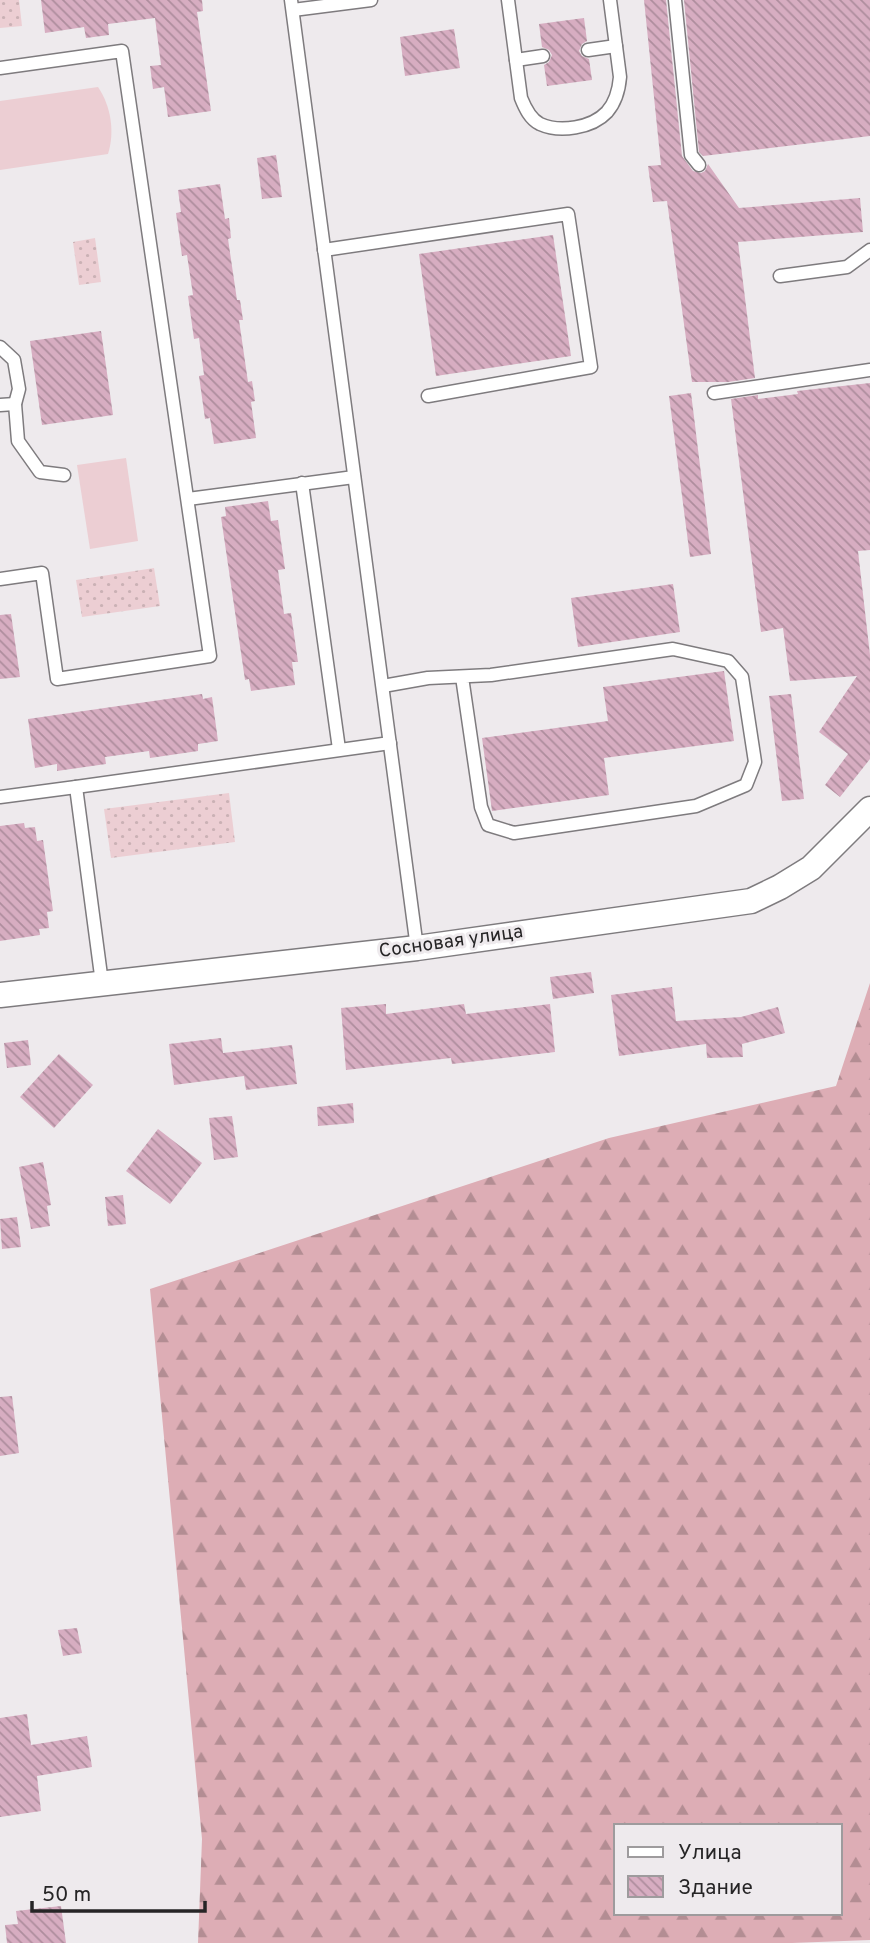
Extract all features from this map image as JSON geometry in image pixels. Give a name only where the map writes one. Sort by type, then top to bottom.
[{"type":"street","name":"Сосновая улица","points":[[0,995],[417,948],[751,901],[780,887],[811,867],[870,809]]},
{"type":"lane","points":[[371,0],[292,5],[417,948]]},
{"type":"lane","points":[[508,0],[521,98],[532,118],[540,124],[554,127],[573,127],[594,121],[605,115],[612,106],[620,77],[610,0]]},
{"type":"lane","points":[[675,0],[691,155],[699,165]]},
{"type":"lane","points":[[588,50],[616,46]]},
{"type":"lane","points":[[0,68],[122,51],[210,656],[57,678],[42,573],[0,579]]},
{"type":"lane","points":[[516,60],[543,56]]},
{"type":"lane","points":[[324,250],[568,214],[591,367],[428,396]]},
{"type":"lane","points":[[780,276],[847,267],[870,250]]},
{"type":"lane","points":[[0,347],[14,359],[19,389],[15,404],[18,441],[40,472],[64,475]]},
{"type":"lane","points":[[714,393],[870,369]]},
{"type":"lane","points":[[0,405],[15,404]]},
{"type":"lane","points":[[188,499],[354,477]]},
{"type":"lane","points":[[302,483],[339,749]]},
{"type":"lane","points":[[383,686],[428,678],[491,675],[674,649],[728,660],[741,677],[755,762],[746,785],[695,806],[514,833],[488,825],[481,807],[462,677]]},
{"type":"lane","points":[[0,797],[390,743]]},
{"type":"lane","points":[[76,787],[102,983]]},
{"type":"shaded area","points":[[0,0],[19,0],[22,26],[0,28]]},
{"type":"shaded area","points":[[98,87],[106,102],[110,119],[108,154],[0,170],[0,101]]},
{"type":"shaded area","points":[[95,238],[101,282],[79,285],[73,242]]},
{"type":"shaded area","points":[[126,458],[138,541],[90,549],[77,465]]},
{"type":"shaded area","points":[[154,568],[160,606],[82,617],[76,580]]},
{"type":"shaded area","points":[[229,793],[235,842],[111,858],[104,809]]},
{"type":"green space","points":[[870,983],[870,1940],[792,1943],[198,1943],[202,1839],[150,1289],[609,1138],[836,1086]]},
{"type":"building","points":[[41,0],[202,0],[203,11],[197,12],[211,111],[168,117],[164,87],[153,89],[150,66],[161,65],[155,18],[108,24],[109,35],[86,38],[84,27],[45,33]]},
{"type":"building","points":[[644,0],[666,0],[682,156],[693,171],[701,173],[708,164],[739,208],[860,198],[863,232],[738,242],[755,378],[728,382],[692,382],[667,201],[653,202],[648,166],[661,165]]},
{"type":"building","points":[[684,0],[870,0],[870,136],[703,156],[699,152]]},
{"type":"building","points":[[584,18],[587,41],[579,51],[589,59],[592,80],[547,86],[544,65],[552,55],[542,47],[539,24]]},
{"type":"building","points":[[454,29],[460,68],[405,76],[400,37]]},
{"type":"building","points":[[276,155],[282,197],[262,199],[257,158]]},
{"type":"building","points":[[220,184],[225,219],[229,218],[231,238],[228,239],[237,300],[240,300],[243,320],[239,320],[248,382],[252,381],[255,401],[251,402],[256,438],[214,444],[210,418],[205,419],[199,376],[204,375],[199,338],[194,339],[188,296],[193,295],[187,255],[182,256],[176,213],[181,212],[178,190]]},
{"type":"building","points":[[553,235],[571,356],[436,376],[419,254]]},
{"type":"building","points":[[101,331],[113,415],[42,425],[30,341]]},
{"type":"building","points":[[870,383],[870,550],[858,551],[870,655],[870,759],[840,797],[825,785],[848,754],[819,732],[857,676],[790,681],[783,628],[761,632],[731,399],[758,395],[758,399],[798,394],[797,391]]},
{"type":"building","points":[[691,393],[711,554],[690,557],[669,396]]},
{"type":"building","points":[[268,501],[271,521],[278,520],[285,569],[278,570],[284,614],[291,613],[298,662],[292,662],[295,685],[251,691],[249,679],[245,680],[221,517],[226,516],[225,507]]},
{"type":"building","points":[[673,584],[680,632],[578,647],[571,598]]},
{"type":"building","points":[[11,614],[20,677],[0,679],[0,615]]},
{"type":"building","points":[[724,671],[734,741],[604,758],[609,795],[492,811],[482,738],[608,721],[603,687]]},
{"type":"building","points":[[202,694],[203,699],[212,697],[218,741],[198,744],[198,751],[150,758],[149,751],[105,757],[106,764],[57,771],[57,764],[35,768],[28,719]]},
{"type":"building","points":[[791,694],[804,799],[782,801],[769,696]]},
{"type":"building","points":[[24,823],[25,828],[35,827],[37,841],[43,840],[53,911],[47,912],[49,928],[39,929],[40,935],[0,941],[0,826]]},
{"type":"building","points":[[591,972],[594,993],[553,999],[550,977]]},
{"type":"building","points":[[672,987],[676,1021],[741,1017],[778,1007],[785,1033],[742,1044],[743,1057],[707,1058],[706,1044],[619,1056],[611,995]]},
{"type":"building","points":[[386,1004],[386,1014],[464,1004],[466,1014],[550,1004],[555,1052],[452,1064],[451,1058],[346,1070],[341,1008]]},
{"type":"building","points":[[221,1038],[223,1053],[292,1045],[297,1084],[246,1090],[244,1076],[174,1085],[169,1044]]},
{"type":"building","points":[[28,1040],[31,1065],[7,1068],[4,1043]]},
{"type":"building","points":[[59,1054],[93,1085],[54,1128],[20,1097]]},
{"type":"building","points":[[353,1103],[354,1123],[318,1126],[317,1107]]},
{"type":"building","points":[[232,1116],[238,1157],[214,1160],[209,1118]]},
{"type":"building","points":[[158,1129],[202,1163],[170,1204],[126,1171]]},
{"type":"building","points":[[43,1162],[51,1205],[47,1206],[50,1226],[31,1229],[19,1167]]},
{"type":"building","points":[[123,1195],[126,1224],[108,1226],[105,1197]]},
{"type":"building","points":[[17,1217],[21,1247],[2,1249],[0,1219]]},
{"type":"building","points":[[12,1396],[19,1453],[0,1456],[0,1397]]},
{"type":"building","points":[[77,1628],[82,1653],[63,1656],[58,1630]]},
{"type":"building","points":[[27,1714],[31,1745],[87,1736],[92,1767],[37,1776],[41,1811],[0,1817],[0,1718]]},
{"type":"building","points":[[61,1906],[66,1943],[7,1943],[5,1925],[18,1924],[16,1911]]}]
